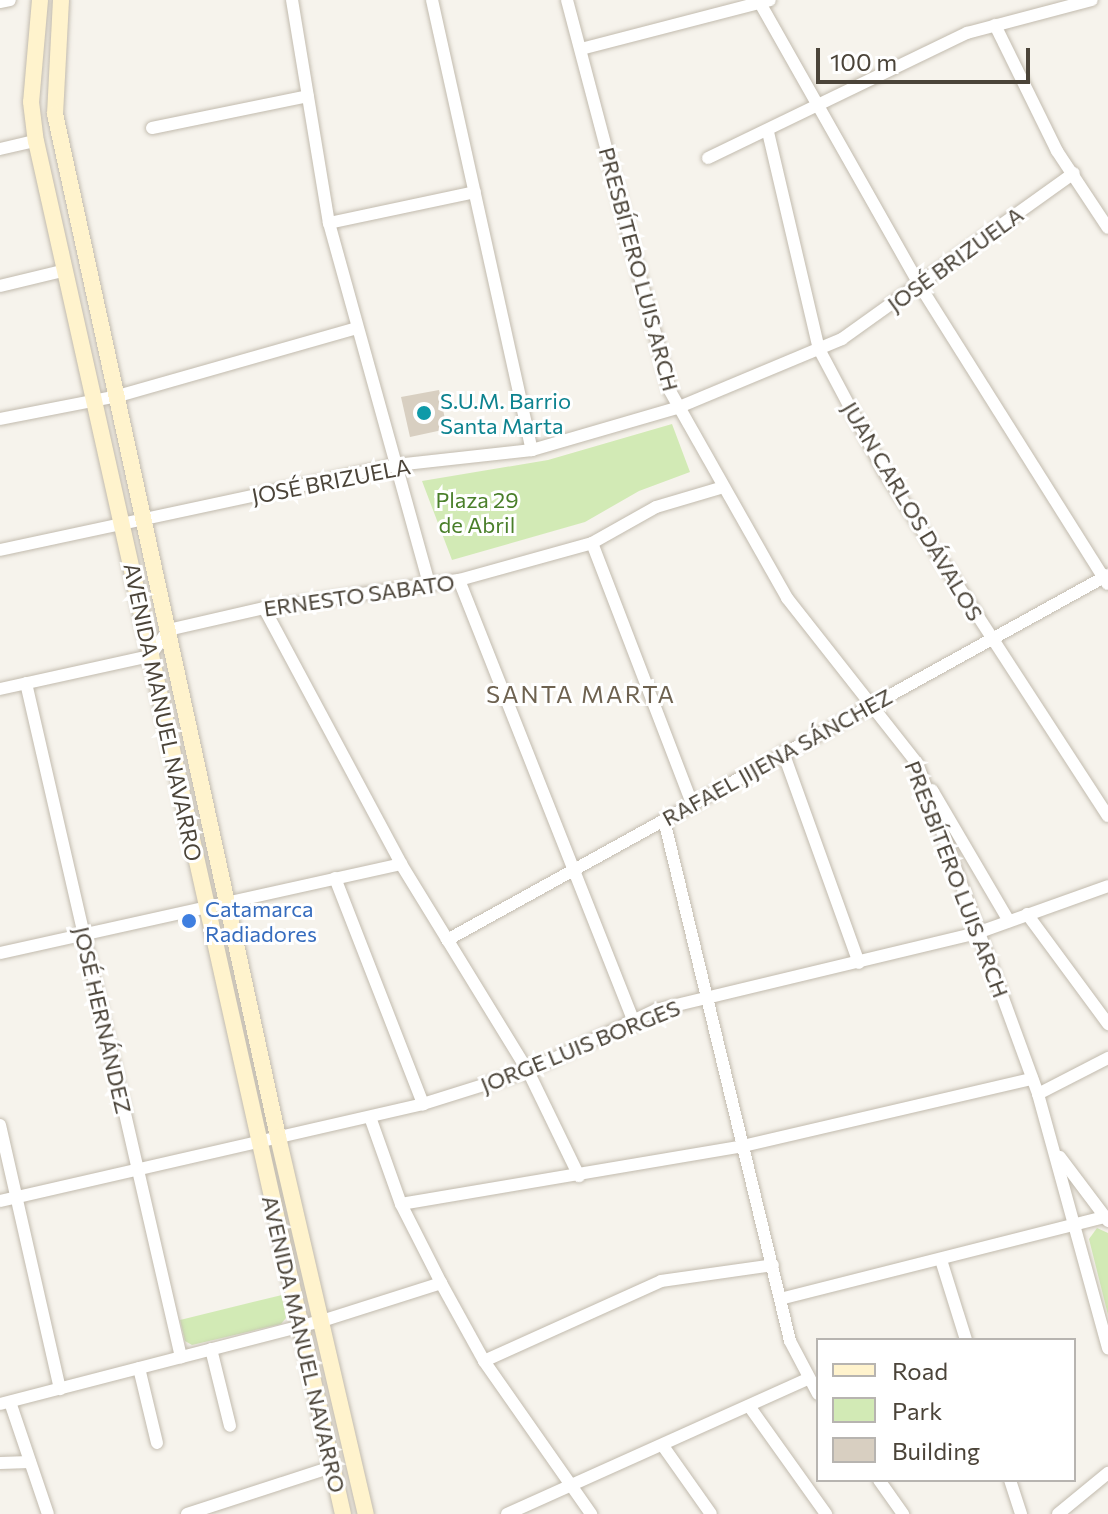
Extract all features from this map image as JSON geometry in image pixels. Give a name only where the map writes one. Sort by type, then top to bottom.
[{"type":"main road","name":"AVENIDA MANUEL NAVARRO","points":[[40,0],[31,102],[36,141],[123,523],[257,1143],[343,1514]]},
{"type":"main road","name":"AVENIDA MANUEL NAVARRO","points":[[61,0],[55,114],[278,1137],[366,1514]]},
{"type":"street","points":[[0,2],[10,0]]},
{"type":"street","points":[[292,0],[329,223],[430,586]]},
{"type":"street","points":[[432,0],[532,450]]},
{"type":"street","name":"PRESBÍTERO LUIS ARCH","points":[[567,0],[677,408],[720,488],[787,598],[917,763],[1038,1094],[1108,1349]]},
{"type":"street","points":[[708,158],[768,132],[967,33],[1092,0]]},
{"type":"street","points":[[581,49],[726,6],[765,1],[818,107],[920,286],[1107,579]]},
{"type":"street","points":[[995,25],[1074,173],[1108,228]]},
{"type":"street","points":[[152,128],[308,96]]},
{"type":"street","name":"JUAN CARLOS DÁVALOS","points":[[768,132],[819,349],[885,473],[990,639],[1108,816]]},
{"type":"street","points":[[0,149],[36,141]]},
{"type":"street","name":"JOSÉ BRIZUELA","points":[[0,550],[396,465],[532,450],[677,408],[819,349],[920,286],[1074,173]]},
{"type":"street","points":[[329,223],[475,192]]},
{"type":"street","points":[[0,286],[66,270]]},
{"type":"street","points":[[0,419],[95,398],[118,396],[357,328]]},
{"type":"street","name":"ERNESTO SABATO","points":[[168,630],[264,608],[459,580],[592,543],[656,507],[720,488]]},
{"type":"street","points":[[592,543],[692,804]]},
{"type":"street","name":"RAFAEL JIJENA SÁNCHEZ","points":[[447,940],[870,703],[1107,579]]},
{"type":"street","points":[[459,580],[571,871],[635,1024]]},
{"type":"street","points":[[264,608],[401,864],[528,1071],[579,1176]]},
{"type":"street","points":[[0,689],[150,656],[168,630]]},
{"type":"street","name":"JOSÉ HERNÁNDEZ","points":[[26,683],[181,1357]]},
{"type":"street","points":[[783,752],[859,963]]},
{"type":"street","points":[[917,763],[1009,921]]},
{"type":"street","points":[[664,820],[790,1341],[816,1391]]},
{"type":"street","points":[[0,953],[401,864]]},
{"type":"street","points":[[335,878],[423,1104]]},
{"type":"street","name":"JORGE LUIS BORGES","points":[[0,1201],[423,1104],[528,1071],[635,1024],[656,1010],[977,933],[1108,886]]},
{"type":"street","points":[[1027,914],[1108,1024]]},
{"type":"street","points":[[1038,1094],[1108,1058]]},
{"type":"street","points":[[401,1204],[743,1146],[1032,1079]]},
{"type":"street","points":[[370,1117],[401,1204],[484,1361],[591,1514]]},
{"type":"street","points":[[0,1125],[60,1389]]},
{"type":"street","points":[[780,1299],[1106,1219],[1056,1152]]},
{"type":"street","points":[[941,1260],[965,1338]]},
{"type":"street","points":[[484,1361],[661,1281],[773,1265]]},
{"type":"street","points":[[48,1514],[5,1403],[322,1321],[441,1283]]},
{"type":"street","points":[[211,1349],[230,1426]]},
{"type":"street","points":[[139,1368],[157,1443]]},
{"type":"street","points":[[507,1514],[573,1488],[808,1379]]},
{"type":"street","points":[[749,1406],[826,1514]]},
{"type":"street","points":[[663,1446],[711,1514]]},
{"type":"street","points":[[0,1463],[30,1462]]},
{"type":"street","points":[[187,1514],[332,1467]]},
{"type":"street","points":[[1058,1514],[1108,1473]]},
{"type":"street","points":[[880,1482],[903,1514]]},
{"type":"street","points":[[1011,1482],[1021,1514]]},
{"type":"green space","name":"Plaza 29 de Abril","points":[[672,424],[690,472],[639,491],[585,522],[452,560],[422,481],[548,460]]},
{"type":"green space","points":[[1097,1228],[1108,1233],[1108,1315],[1089,1239]]},
{"type":"green space","points":[[282,1295],[286,1318],[281,1324],[192,1345],[185,1341],[180,1320]]},
{"type":"building","name":"S.U.M. Barrio Santa Marta","points":[[439,390],[447,429],[410,437],[401,397]]},
{"type":"place","name":"S.U.M. Barrio Santa Marta","points":[[424,413]]},
{"type":"place","name":"Catamarca Radiadores","points":[[189,921]]},
{"type":"district","name":"SANTA MARTA","points":[[581,694]]}]
